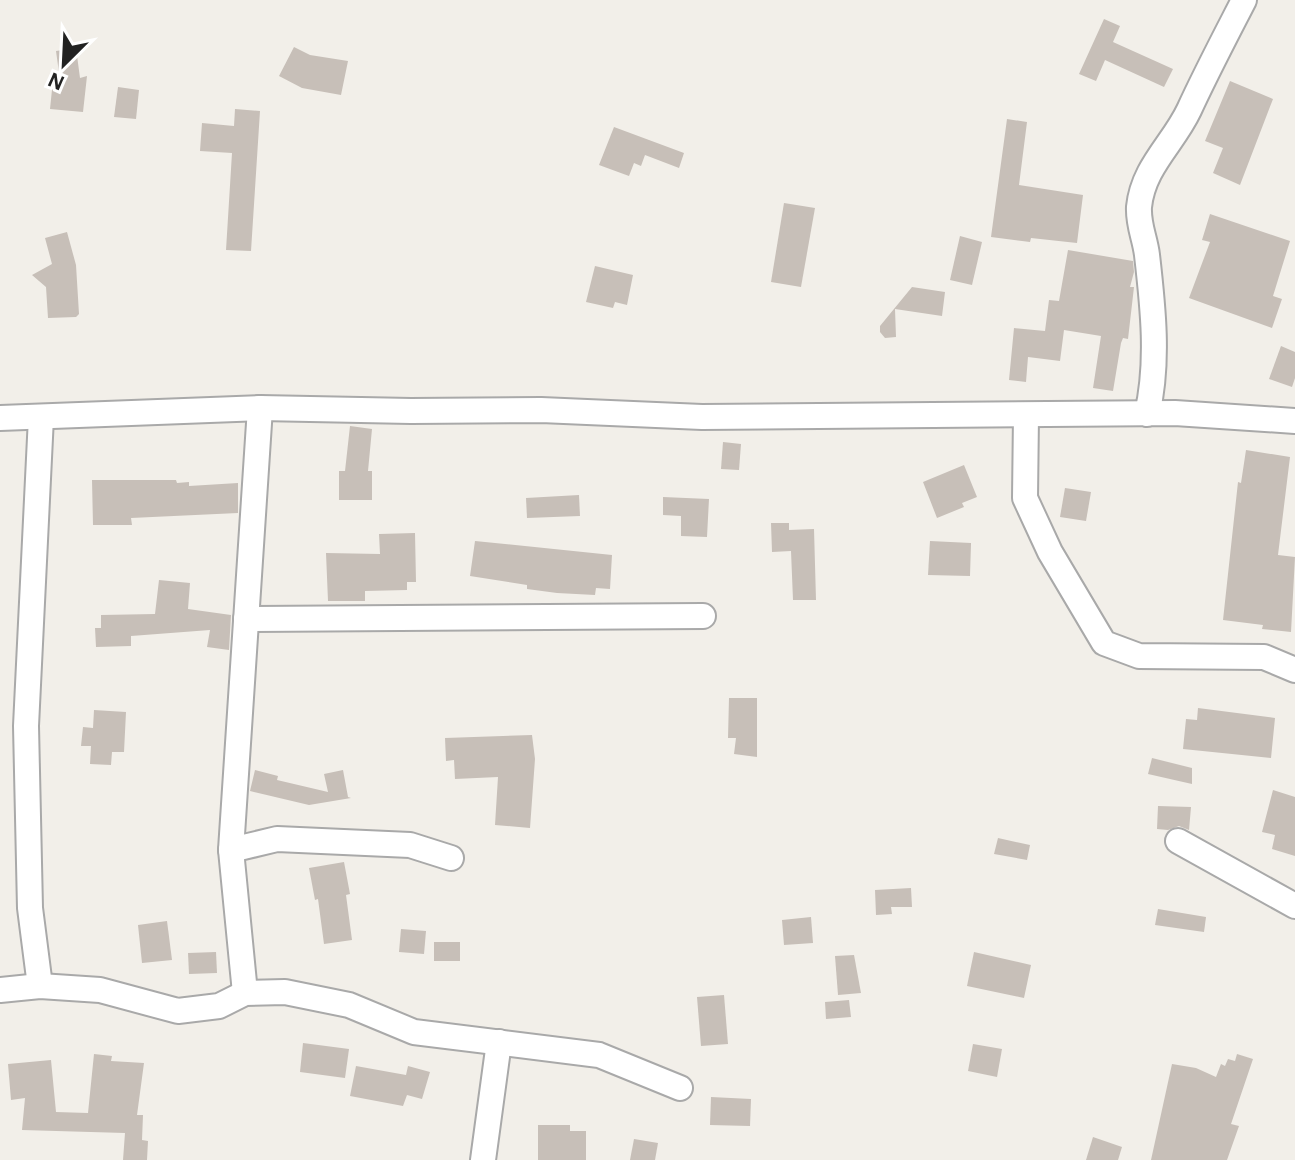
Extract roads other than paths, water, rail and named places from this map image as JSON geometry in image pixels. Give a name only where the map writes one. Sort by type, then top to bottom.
[{"type":"street","points":[[1147,414],[1154,382],[1152,313],[1146,251],[1139,223],[1140,204],[1147,175],[1188,112],[1196,90],[1244,0]]},
{"type":"street","points":[[1154,382],[1175,413]]},
{"type":"street","points":[[0,417],[260,408],[541,410],[702,417],[1175,413],[1295,421]]},
{"type":"street","points":[[245,993],[231,850],[260,408]]},
{"type":"street","points":[[1026,415],[1025,498],[1050,552],[1104,643],[1139,656],[1264,657],[1295,670]]},
{"type":"street","points":[[40,986],[30,908],[26,726],[41,417]]},
{"type":"street","points":[[246,619],[703,616]]},
{"type":"street","points":[[231,850],[277,839],[410,845],[451,858]]},
{"type":"street","points":[[1178,841],[1295,906]]},
{"type":"street","points":[[0,990],[40,986],[100,990],[178,1011],[219,1006],[245,993],[285,992],[349,1005],[414,1032],[599,1055],[680,1088]]},
{"type":"street","points":[[483,1160],[499,1042]]}]
